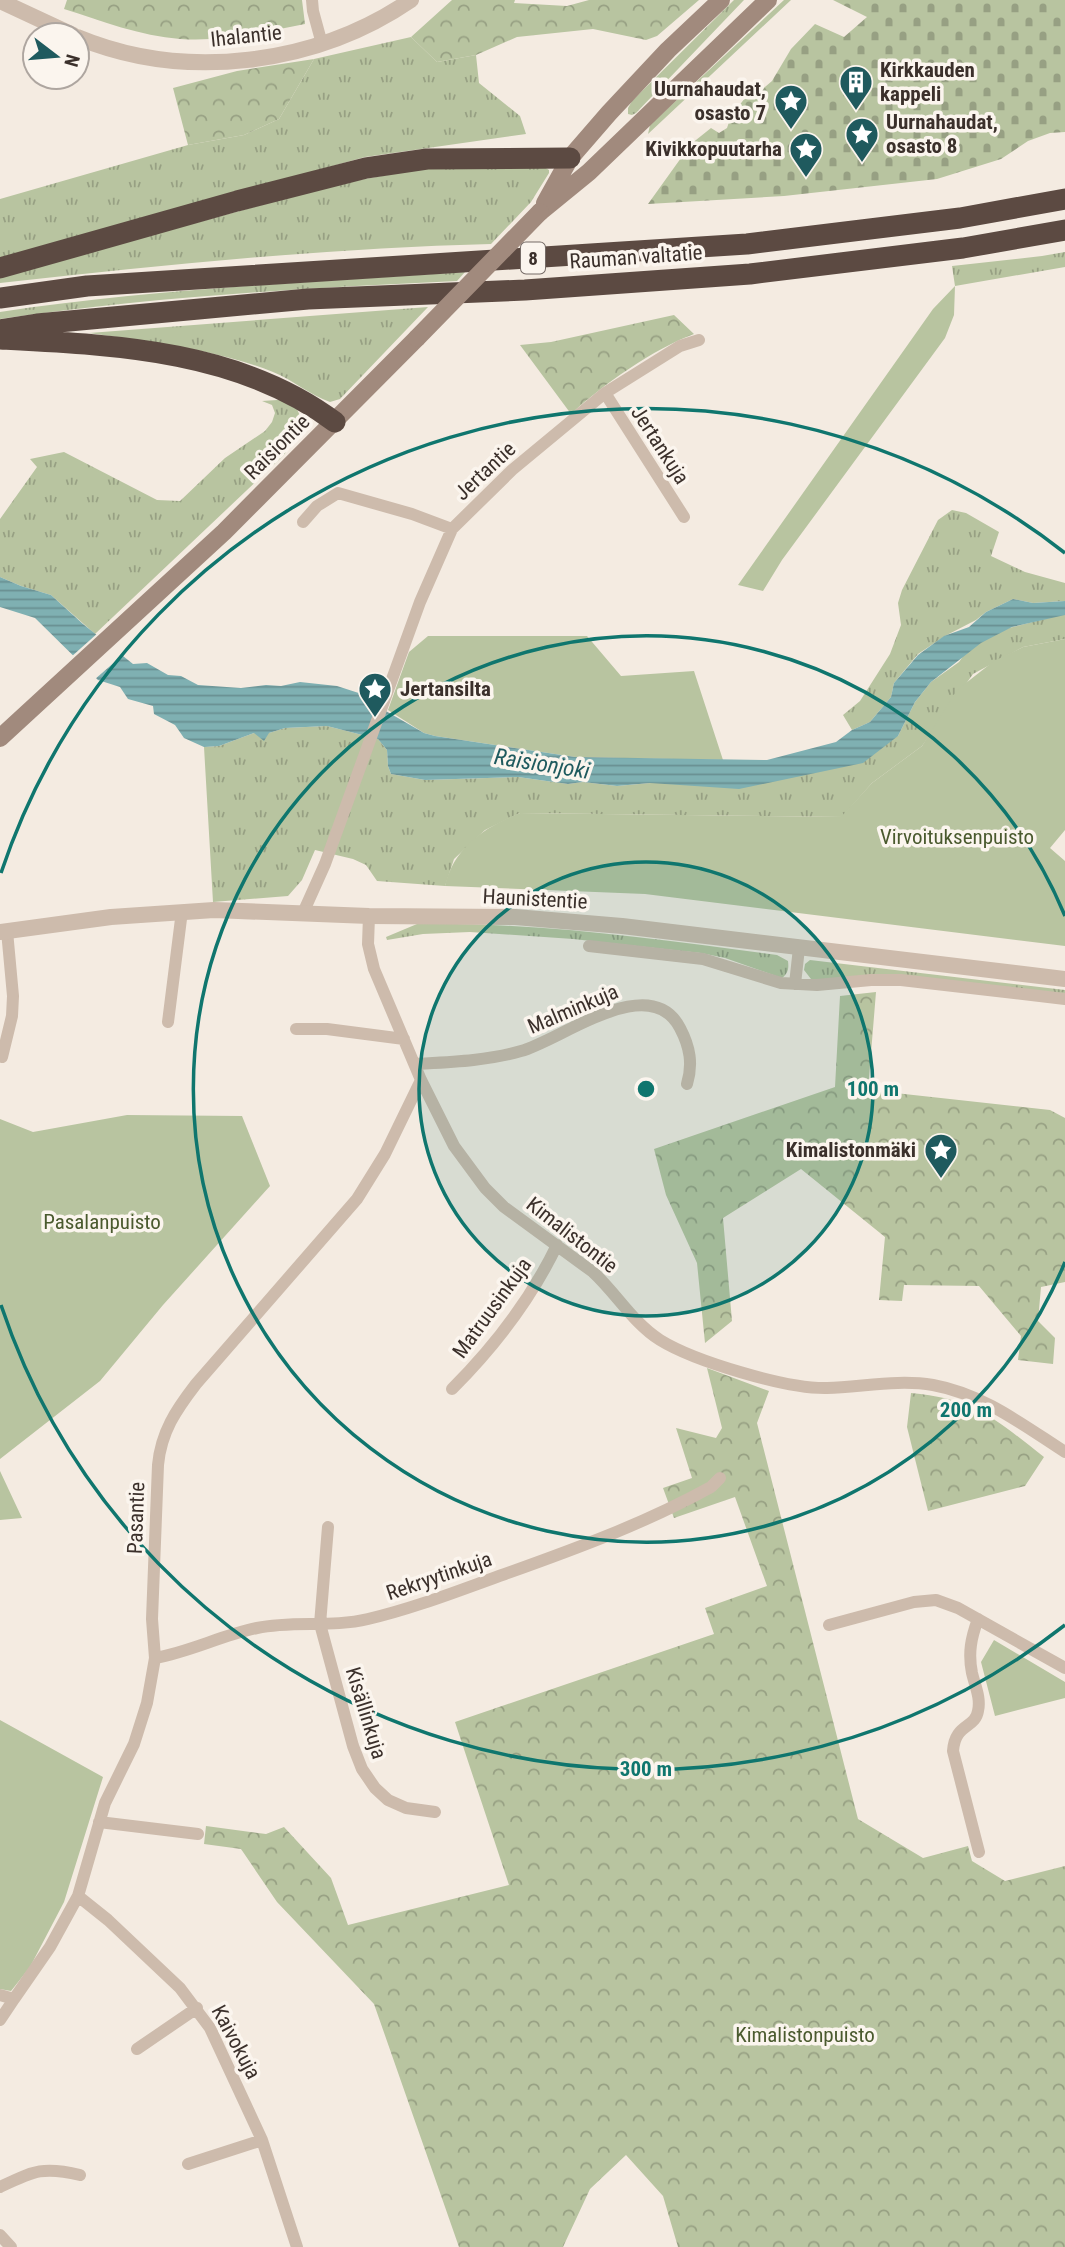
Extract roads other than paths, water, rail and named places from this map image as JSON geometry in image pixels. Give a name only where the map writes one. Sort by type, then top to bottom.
[{"type":"highway","points":[[0,268],[237,201],[366,168],[427,159],[570,158]]},
{"type":"highway","name":"Rauman valtatie","points":[[0,298],[87,286],[747,244],[961,218],[1065,199]]},
{"type":"highway","name":"Rauman valtatie","points":[[0,330],[37,324],[308,299],[525,290],[750,274],[963,248],[1065,230]]},
{"type":"highway","points":[[0,339],[116,346],[215,365],[277,385],[335,422]]},
{"type":"main road","name":"Raisiontie","points":[[540,212],[570,158],[668,50],[721,0]]},
{"type":"main road","name":"Raisiontie","points":[[0,738],[128,623],[335,422],[540,212],[589,172],[768,0]]},
{"type":"main road","name":"Raisiontie","points":[[0,724],[36,703]]},
{"type":"street","points":[[312,0],[322,44]]},
{"type":"street","name":"Ihalantie","points":[[91,41],[119,51],[151,57],[208,62],[270,57],[322,44],[370,25],[411,0]]},
{"type":"street","name":"Ihalantie","points":[[0,1],[43,21]]},
{"type":"street","name":"Jertantie","points":[[303,913],[324,864],[420,602],[452,529],[512,470],[605,393],[680,346],[699,340]]},
{"type":"street","name":"Jertankuja","points":[[605,393],[684,517]]},
{"type":"street","points":[[303,522],[317,506],[338,493],[412,514],[452,529]]},
{"type":"street","points":[[168,1022],[182,911]]},
{"type":"street","name":"Haunistentie","points":[[3,932],[111,917],[182,911],[515,918],[568,921],[1065,979]]},
{"type":"street","name":"Kimalistontie","points":[[369,916],[369,953],[421,1080],[454,1146],[485,1188],[504,1207],[580,1260],[606,1283],[643,1327],[668,1345],[687,1353],[749,1374],[803,1387],[905,1383],[952,1389],[981,1400],[1065,1452]]},
{"type":"street","points":[[2,1057],[12,1016],[13,996],[3,932]]},
{"type":"street","name":"Haunistentie","points":[[589,946],[703,959],[766,979],[795,984],[817,985],[871,979],[901,980],[1065,999]]},
{"type":"street","points":[[795,984],[799,948]]},
{"type":"street","name":"Malminkuja","points":[[415,1064],[494,1058],[524,1050],[631,1004],[665,1011],[678,1023],[687,1042],[692,1069],[687,1084]]},
{"type":"street","points":[[296,1029],[327,1029],[404,1038]]},
{"type":"street","name":"Pasantie","points":[[0,2020],[50,1947],[78,1896],[105,1803],[134,1744],[147,1703],[155,1658],[152,1619],[159,1450],[166,1428],[196,1384],[357,1199],[385,1154],[421,1080]]},
{"type":"street","name":"Matruusinkuja","points":[[452,1390],[490,1350],[542,1276],[557,1245]]},
{"type":"street","name":"Rekryytinkuja","points":[[155,1658],[188,1651],[258,1627],[367,1619],[392,1612],[641,1523],[711,1487],[720,1478]]},
{"type":"street","name":"Kisällinkuja","points":[[328,1527],[320,1624],[353,1746],[362,1769],[375,1788],[388,1800],[405,1808],[435,1812]]},
{"type":"street","points":[[828,1625],[925,1600],[947,1603],[1065,1668]]},
{"type":"street","points":[[978,1619],[970,1645],[970,1659],[979,1708],[977,1716],[956,1734],[953,1751],[979,1852]]},
{"type":"street","points":[[99,1822],[198,1834]]},
{"type":"street","name":"Kaivokuja","points":[[78,1896],[108,1920],[180,1988],[210,2028],[262,2140],[297,2247]]},
{"type":"street","points":[[0,1995],[14,1999]]},
{"type":"street","points":[[137,2049],[197,2008]]},
{"type":"street","points":[[188,2164],[262,2140]]},
{"type":"street","points":[[0,2186],[40,2170],[52,2169],[80,2175]]},
{"type":"street","points":[[0,2235],[11,2247]]},
{"type":"water","name":"Raisionjoki","points":[[0,577],[51,595],[133,664],[147,663],[168,675],[181,676],[198,685],[241,688],[300,682],[337,686],[368,696],[372,703],[424,733],[575,757],[767,760],[836,742],[852,730],[870,722],[891,697],[894,683],[918,655],[944,636],[969,627],[986,612],[1013,599],[1033,603],[1065,601],[1065,615],[1012,627],[981,643],[931,682],[915,702],[898,736],[863,763],[739,789],[650,783],[617,786],[583,782],[568,784],[518,777],[425,780],[391,774],[387,750],[378,739],[327,726],[285,728],[269,733],[264,741],[254,733],[219,746],[204,747],[184,738],[175,725],[154,714],[153,706],[128,699],[120,687],[98,680],[35,618],[0,607]]},
{"type":"place","name":"Kirkkauden kappeli","points":[[856,112]]},
{"type":"place","name":"Uurnahaudat, osasto 7","points":[[791,131]]},
{"type":"place","name":"Uurnahaudat, osasto 8","points":[[862,164]]},
{"type":"place","name":"Kivikkopuutarha","points":[[806,179]]},
{"type":"place","name":"Jertansilta","points":[[375,719]]},
{"type":"place","name":"Kimalistonmäki","points":[[941,1180]]},
{"type":"park label","name":"Virvoituksenpuisto","points":[[957,837]]},
{"type":"park label","name":"Pasalanpuisto","points":[[102,1222]]},
{"type":"park label","name":"Kimalistonpuisto","points":[[805,2035]]}]
